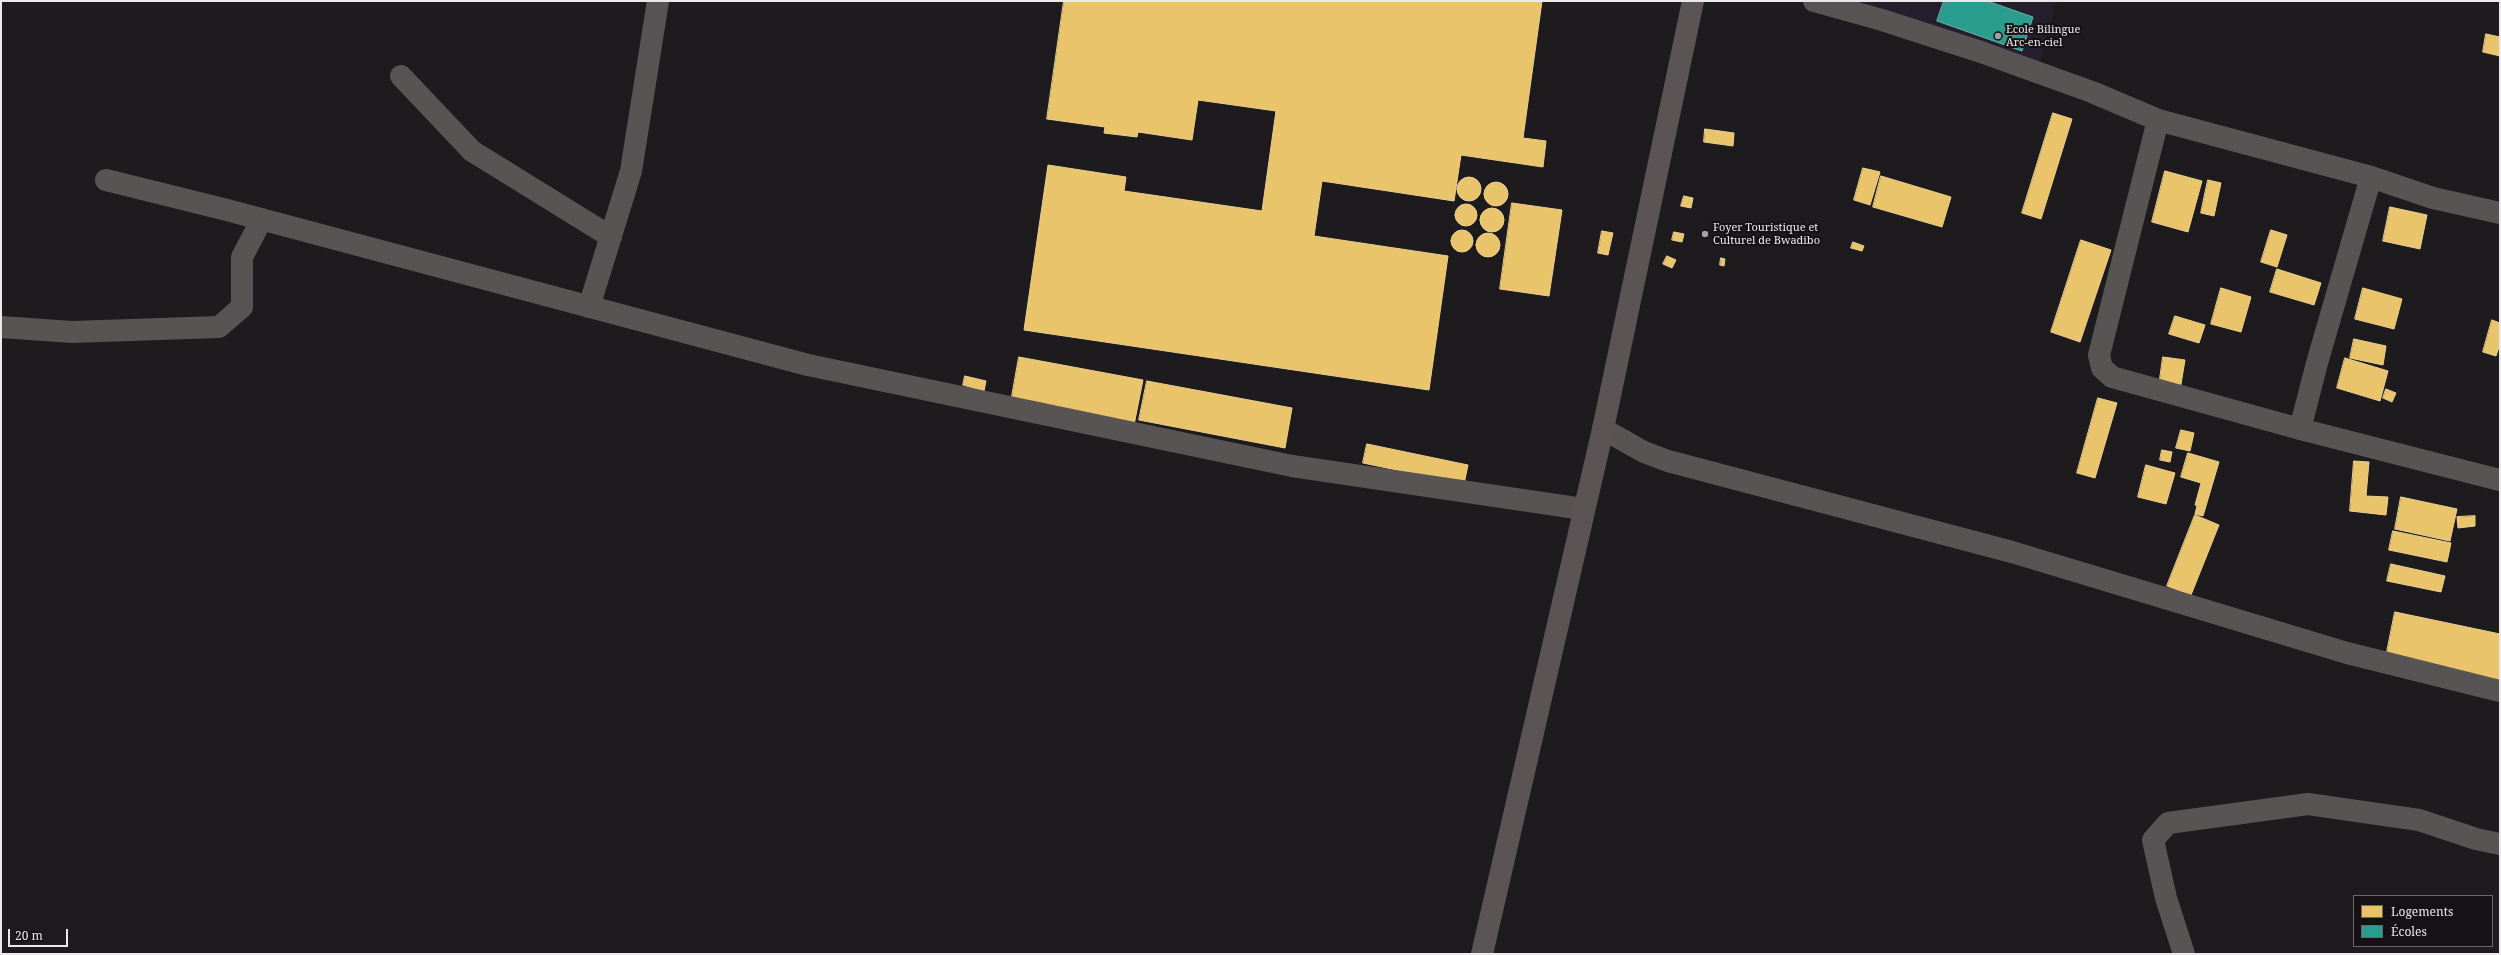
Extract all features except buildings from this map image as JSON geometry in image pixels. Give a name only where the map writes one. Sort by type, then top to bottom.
[{"type":"main road","points":[[1482,954],[1583,509],[1603,429],[1693,1]]},
{"type":"street","points":[[589,307],[631,171],[658,1]]},
{"type":"street","points":[[1814,1],[1960,45],[2092,92],[2158,120],[2371,177],[2433,198],[2500,213]]},
{"type":"street","points":[[402,76],[472,152],[611,237]]},
{"type":"street","points":[[2158,120],[2100,355],[2102,368],[2112,377],[2300,429],[2500,480]]},
{"type":"street","points":[[2300,429],[2317,362],[2371,177]]},
{"type":"street","points":[[106,180],[262,219],[808,365],[1292,466],[1583,509]]},
{"type":"street","points":[[1,327],[72,332],[219,327],[242,308],[242,257],[262,219]]},
{"type":"street","points":[[1603,429],[1644,452],[1668,461],[2012,552],[2347,653],[2500,691]]},
{"type":"street","points":[[2184,954],[2166,898],[2153,840],[2168,823],[2308,804],[2419,820],[2476,839],[2500,844]]},
{"type":"shaded area","name":"Ecole Bilingue Arc-en-ciel","points":[[1860,1],[2057,1],[2038,68],[1860,5]]},
{"type":"place","name":"Ecole Bilingue Arc-en-ciel","points":[[1998,36]]},
{"type":"place","name":"Foyer Touristique et Culturel de Bwadibo","points":[[1705,234]]}]
